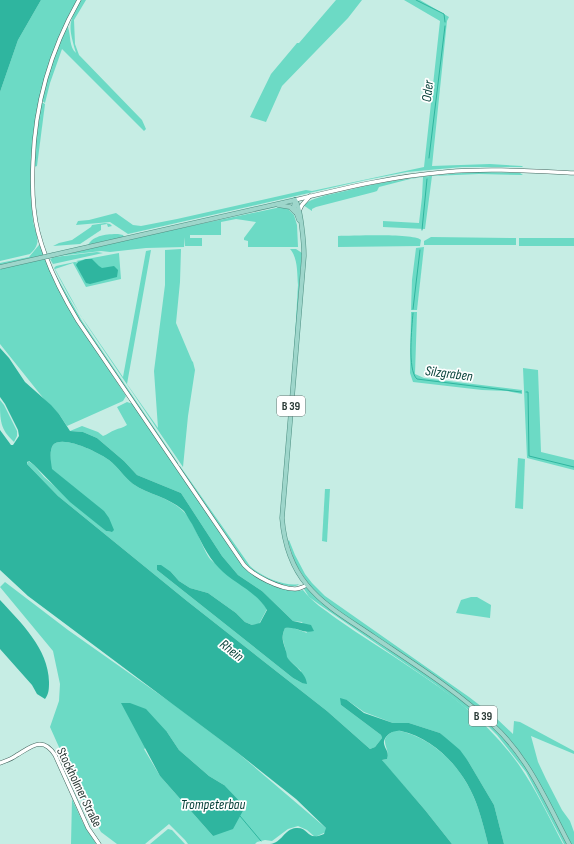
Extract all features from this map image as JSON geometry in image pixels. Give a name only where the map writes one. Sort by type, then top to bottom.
[{"type":"main road","name":"B 39","points":[[295,200],[294,204],[300,222],[304,244],[304,260],[282,518],[288,550],[298,571],[307,584],[329,606],[439,682],[476,709],[494,725],[528,767],[569,844]]},
{"type":"main road","points":[[0,267],[295,200]]},
{"type":"main road","points":[[276,204],[289,207],[297,211]]},
{"type":"street","points":[[79,0],[69,18],[53,55],[44,81],[36,122],[32,169],[33,204],[38,233],[46,256],[60,289],[78,320],[244,565],[258,577],[284,586],[294,589],[307,584]]},
{"type":"street","points":[[295,200],[389,179],[444,172],[483,170],[574,173]]},
{"type":"street","points":[[297,211],[310,196]]},
{"type":"street","name":"Stockholmer Straße","points":[[0,763],[17,756],[30,746],[41,744],[49,747],[55,755],[88,828],[99,844]]},
{"type":"shaded area","points":[[41,0],[77,0],[57,42],[42,86],[37,108],[32,154],[31,199],[37,244],[30,254],[0,261],[0,92],[18,40]]},
{"type":"shaded area","points":[[81,0],[86,0],[74,20],[75,44],[79,55],[142,120],[146,129],[144,131],[62,49],[50,83],[45,103],[41,100],[48,72],[66,27],[68,27],[71,45],[76,53],[71,31],[71,20]]},
{"type":"shaded area","points":[[336,0],[362,0],[348,18],[282,86],[266,122],[250,117],[271,74]]},
{"type":"shaded area","points":[[404,0],[420,0],[449,17],[447,21],[432,166],[490,164],[523,167],[462,167],[407,172],[128,234],[110,222],[76,225],[78,221],[89,220],[116,213],[133,225],[141,226],[306,190],[312,191],[424,167],[440,21]]},
{"type":"shaded area","points":[[41,102],[45,104],[37,166],[34,167],[35,148]]},
{"type":"shaded area","points":[[477,172],[520,173],[523,175],[479,174],[432,176],[425,229],[383,227],[383,221],[419,223],[423,177],[379,187],[377,191],[316,207],[312,209],[312,211],[303,205],[321,197],[392,181],[425,176]]},
{"type":"shaded area","points":[[281,207],[289,208],[294,215],[297,225],[298,247],[248,247],[248,241],[244,240],[244,238],[256,222],[236,219],[221,222],[221,235],[190,235],[190,238],[202,238],[202,246],[185,246],[185,237],[184,247],[146,248],[110,252],[101,251],[58,256]]},
{"type":"shaded area","points":[[105,223],[112,226],[108,227],[107,224],[101,225],[101,230],[80,244],[53,246],[72,240],[92,225]]},
{"type":"shaded area","points":[[118,234],[123,235],[124,237],[88,245],[97,237]]},
{"type":"shaded area","points":[[338,236],[407,236],[421,240],[420,246],[338,247]]},
{"type":"shaded area","points":[[431,237],[516,238],[516,245],[424,245],[424,241]]},
{"type":"shaded area","points":[[519,238],[574,238],[574,246],[519,246]]},
{"type":"shaded area","points":[[39,245],[41,246],[55,283],[67,305],[126,396],[123,401],[67,426],[59,414],[44,399],[0,344],[0,263],[29,257]]},
{"type":"shaded area","points":[[424,247],[417,310],[411,310],[412,280],[416,248]]},
{"type":"shaded area","points":[[181,249],[180,282],[176,323],[195,370],[188,416],[183,467],[86,324],[82,318],[123,377],[146,251],[151,250],[127,384],[158,428],[154,371],[165,285],[165,250]]},
{"type":"shaded area","points":[[290,249],[296,249],[302,253],[293,371],[298,285],[296,261]]},
{"type":"shaded area","points":[[97,252],[103,253],[53,264],[50,259],[55,257]]},
{"type":"shaded area","points":[[119,253],[121,279],[86,287],[73,263],[55,269],[80,313],[54,268],[56,266],[75,262],[80,263],[76,261]]},
{"type":"shaded area","points":[[53,270],[82,321],[178,463],[178,466],[79,320],[63,293]]},
{"type":"shaded area","points":[[411,312],[417,312],[415,374],[424,378],[522,390],[522,394],[507,391],[482,390],[413,382],[410,373]]},
{"type":"shaded area","points":[[523,368],[538,370],[541,452],[574,460],[574,470],[527,458]]},
{"type":"shaded area","points":[[0,400],[17,431],[17,436],[14,442],[3,429],[0,414]]},
{"type":"shaded area","points":[[127,402],[133,404],[247,570],[282,588],[297,591],[303,590],[315,602],[337,619],[441,688],[470,711],[508,750],[519,765],[537,794],[563,844],[504,844],[494,805],[468,761],[440,733],[409,723],[393,723],[364,712],[347,700],[341,705],[381,735],[382,738],[375,747],[370,749],[327,711],[187,601],[58,496],[27,464],[28,461],[34,465],[44,477],[106,531],[111,532],[113,530],[98,507],[51,469],[51,450],[53,445],[58,442],[72,443],[98,453],[112,463],[139,488],[172,502],[183,511],[191,521],[210,559],[253,593],[267,609],[259,624],[252,625],[245,622],[236,613],[208,593],[190,588],[179,581],[171,572],[157,570],[293,678],[302,683],[301,671],[286,657],[283,632],[285,628],[291,627],[307,633],[302,622],[293,621],[262,591],[238,575],[222,556],[181,493],[137,475],[124,461],[97,438],[83,432],[70,431],[82,426],[98,432],[103,436],[124,427],[127,425],[117,407]]},
{"type":"shaded area","points":[[518,458],[525,459],[523,509],[515,508]]},
{"type":"shaded area","points":[[180,466],[250,566],[254,570],[273,580],[287,584],[299,584],[298,585],[281,585],[260,576],[251,570],[179,467]]},
{"type":"shaded area","points":[[325,489],[330,489],[327,542],[322,541]]},
{"type":"shaded area","points":[[289,540],[305,574],[325,596],[469,697],[495,717],[513,734],[514,721],[520,722],[574,751],[574,754],[531,736],[538,762],[562,810],[570,821],[574,832],[574,844],[564,844],[526,772],[497,735],[485,723],[435,684],[309,597],[304,589],[309,585],[295,563],[288,541]]},
{"type":"shaded area","points":[[5,582],[68,630],[173,704],[238,753],[326,828],[326,832],[315,837],[307,830],[298,826],[288,829],[272,841],[265,840],[255,844],[188,844],[169,824],[145,844],[117,844],[101,832],[80,794],[50,727],[59,701],[60,684],[53,651],[0,587]],"holes":[[[167,732],[179,750],[209,776],[224,785],[213,836],[160,776],[144,749]]]},
{"type":"shaded area","points":[[477,597],[491,605],[490,618],[456,613],[461,600]]},
{"type":"shaded area","points":[[396,730],[424,740],[436,748],[457,769],[472,794],[488,844],[452,844],[385,764],[382,760],[387,759],[388,754],[385,740],[386,737]]},
{"type":"shaded area","points":[[72,799],[83,823],[96,844],[71,844]]},
{"type":"shaded area","points":[[168,829],[172,830],[185,844],[150,844]]},
{"type":"water","points":[[0,0],[41,0],[18,40],[0,92]]},
{"type":"water","points":[[86,259],[92,259],[102,268],[114,266],[118,270],[117,277],[90,284],[86,283],[76,265],[78,262]]},
{"type":"water","name":"Rhein","points":[[0,348],[9,358],[25,382],[51,405],[70,431],[83,432],[97,438],[124,461],[137,475],[181,493],[222,556],[238,575],[262,591],[293,621],[311,625],[314,631],[306,632],[293,628],[285,628],[283,632],[283,643],[287,657],[302,673],[307,684],[293,678],[157,570],[157,565],[161,565],[171,572],[179,581],[190,588],[208,593],[236,613],[245,622],[252,625],[260,623],[267,610],[251,592],[225,573],[215,563],[204,547],[184,511],[178,506],[139,488],[112,463],[90,449],[64,442],[58,442],[52,447],[52,469],[104,511],[114,530],[112,532],[106,531],[70,502],[34,465],[29,461],[27,462],[27,464],[58,496],[187,601],[327,711],[370,749],[375,747],[382,738],[381,735],[341,705],[340,698],[347,700],[364,713],[393,723],[409,723],[440,733],[460,750],[494,805],[504,844],[488,844],[473,795],[459,771],[449,760],[439,750],[427,742],[414,735],[396,731],[387,736],[384,741],[384,746],[388,756],[387,759],[382,760],[452,844],[270,844],[277,841],[292,829],[300,828],[311,835],[318,836],[324,834],[326,828],[296,799],[238,753],[28,596],[0,570],[0,430],[11,445],[13,445],[19,436],[18,430],[0,397]]},
{"type":"water","points":[[0,600],[32,637],[44,658],[49,682],[49,689],[45,699],[37,694],[32,685],[0,649]]},
{"type":"water","name":"Trompeterbau","points":[[121,703],[130,703],[146,709],[167,732],[179,750],[209,776],[224,785],[245,807],[233,829],[213,836],[160,776]]},
{"type":"waterway","name":"Oder","points":[[416,0],[444,14],[445,22]]},
{"type":"waterway","name":"Oder","points":[[429,158],[445,26]]},
{"type":"waterway","name":"Silzgraben","points":[[422,230],[427,179]]},
{"type":"waterway","name":"Silzgraben","points":[[413,309],[420,250]]},
{"type":"waterway","name":"Silzgraben","points":[[413,313],[411,358],[412,367],[417,379],[521,392]]},
{"type":"waterway","name":"Silzgraben","points":[[526,392],[528,392],[529,456],[574,467]]},
{"type":"waterway","points":[[240,816],[261,841]]}]
